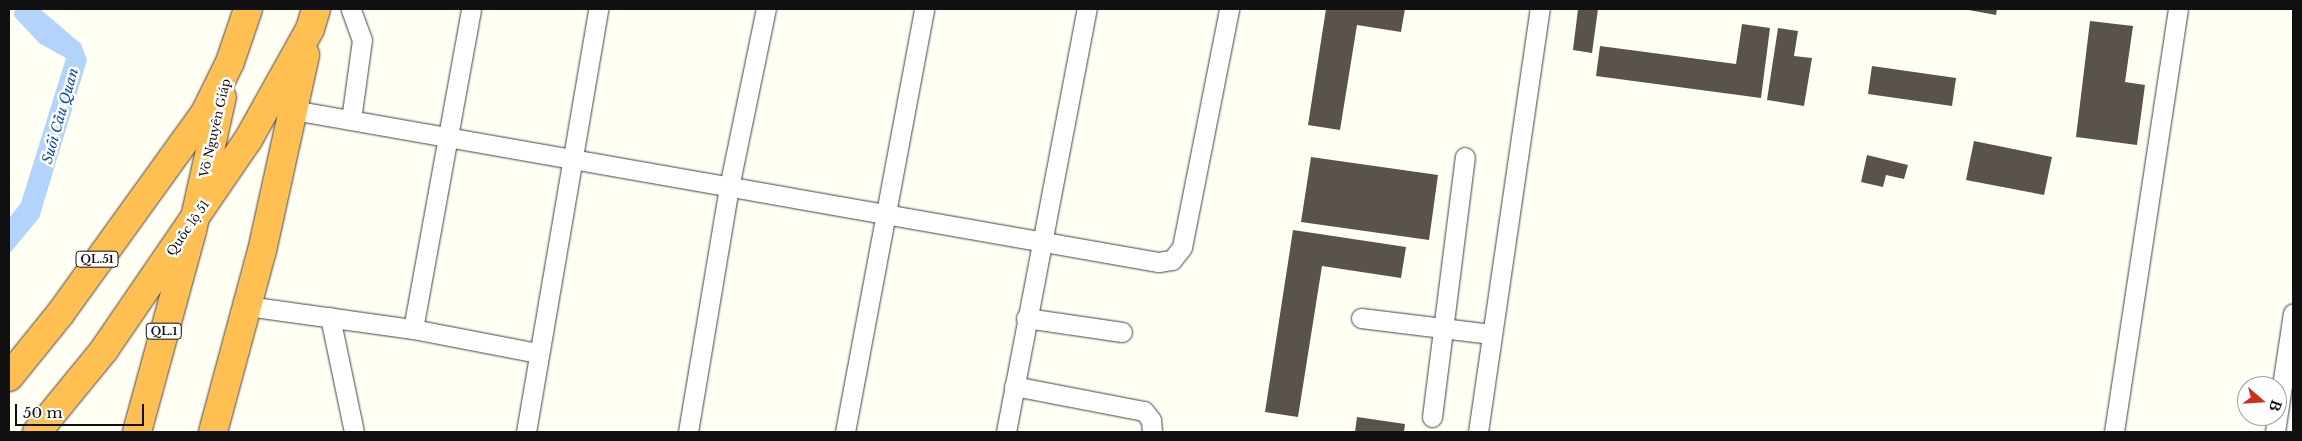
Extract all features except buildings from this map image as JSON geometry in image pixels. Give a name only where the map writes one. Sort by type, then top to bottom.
[{"type":"highway","name":"QL.1","points":[[230,62],[239,17]]},
{"type":"highway","points":[[213,432],[282,167],[313,19]]},
{"type":"highway","name":"Quốc lộ 51","points":[[37,432],[104,350],[238,155],[313,19]]},
{"type":"highway","name":"Võ Nguyên Giáp","points":[[137,432],[194,218],[230,62]]},
{"type":"highway","name":"QL.51","points":[[9,376],[60,314],[205,112],[230,62]]},
{"type":"highway","points":[[211,146],[282,167]]},
{"type":"street","points":[[351,9],[362,40],[351,120]]},
{"type":"street","points":[[413,329],[446,137],[471,9]]},
{"type":"street","points":[[532,431],[538,353],[598,9]]},
{"type":"street","points":[[688,432],[730,187],[766,9]]},
{"type":"street","points":[[845,432],[883,214],[924,9]]},
{"type":"street","points":[[1006,432],[1026,318],[1087,9]]},
{"type":"street","points":[[293,110],[572,157],[883,214],[1042,239],[1159,262],[1172,260],[1182,247],[1229,9]]},
{"type":"street","points":[[1478,432],[1540,9]]},
{"type":"street","points":[[2114,432],[2178,9]]},
{"type":"street","points":[[1432,417],[1465,156]]},
{"type":"street","points":[[247,306],[413,329],[538,353]]},
{"type":"street","points":[[2275,432],[2289,372],[2293,313]]},
{"type":"street","points":[[330,317],[354,432]]},
{"type":"street","points":[[1026,318],[1122,332]]},
{"type":"street","points":[[1361,318],[1491,334]]},
{"type":"street","points":[[1014,386],[1144,411],[1151,420],[1152,432]]},
{"type":"water","name":"Suối Cầu Quan","points":[[15,9],[40,9],[81,44],[87,60],[39,218],[9,254],[9,218],[21,203],[66,58],[39,43],[14,16]]}]
